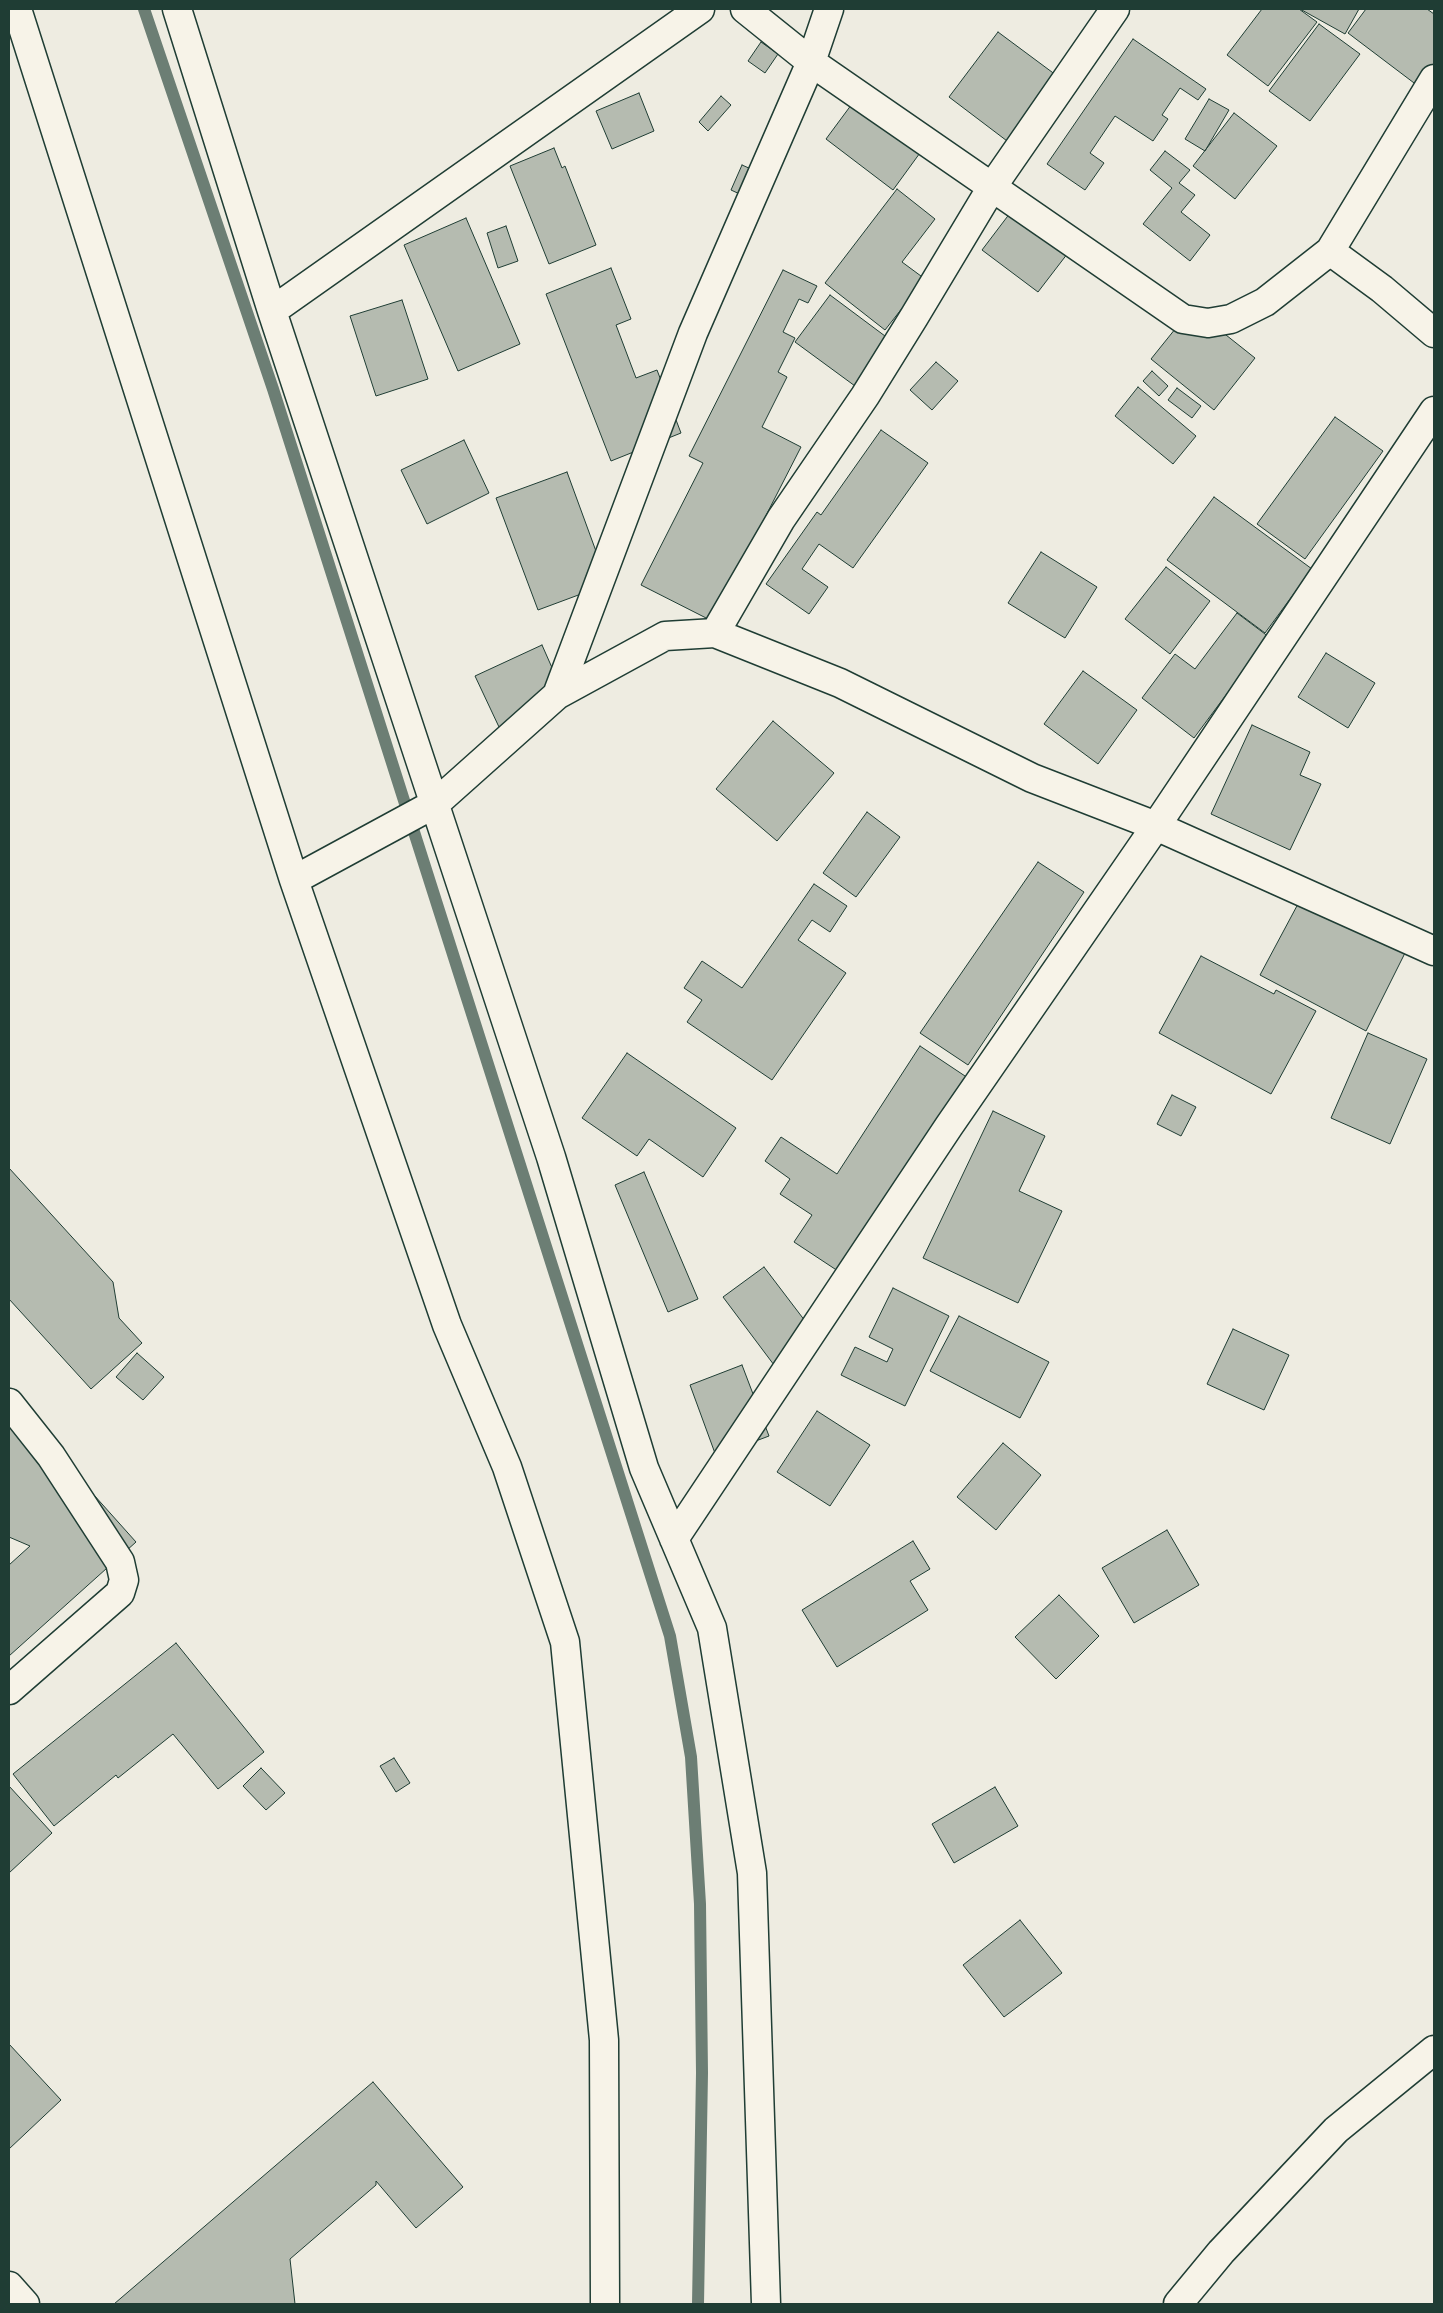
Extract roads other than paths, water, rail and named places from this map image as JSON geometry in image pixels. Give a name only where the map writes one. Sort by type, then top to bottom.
[{"type":"street","points":[[17,9],[294,880],[447,1325],[507,1467],[565,1642],[604,2040],[605,2304]]},
{"type":"street","points":[[177,9],[272,311],[436,802],[551,1157],[644,1468],[712,1628],[752,1873],[766,2304]]},
{"type":"street","points":[[272,311],[700,9]]},
{"type":"street","points":[[746,9],[811,62],[1183,319],[1208,323],[1231,319],[1265,302],[1330,251],[1434,79]]},
{"type":"street","points":[[557,695],[693,333],[811,62],[829,9]]},
{"type":"street","points":[[715,633],[781,519],[894,349],[992,187],[1115,9]]},
{"type":"street","points":[[1330,251],[1382,289],[1434,333]]},
{"type":"street","points":[[674,1539],[948,1126],[1156,826],[1434,411]]},
{"type":"street","points":[[294,880],[436,802],[557,695],[666,636],[715,633],[840,683],[1032,778],[1156,826],[1434,951]]},
{"type":"street","points":[[9,1403],[51,1456],[120,1562],[124,1580],[120,1594],[9,1690]]},
{"type":"street","points":[[1178,2304],[1221,2252],[1336,2130],[1434,2050]]},
{"type":"street","points":[[9,2286],[25,2304]]},
{"type":"waterway","points":[[144,9],[273,389],[670,1636],[691,1757],[700,1904],[702,2073],[698,2304]]}]
